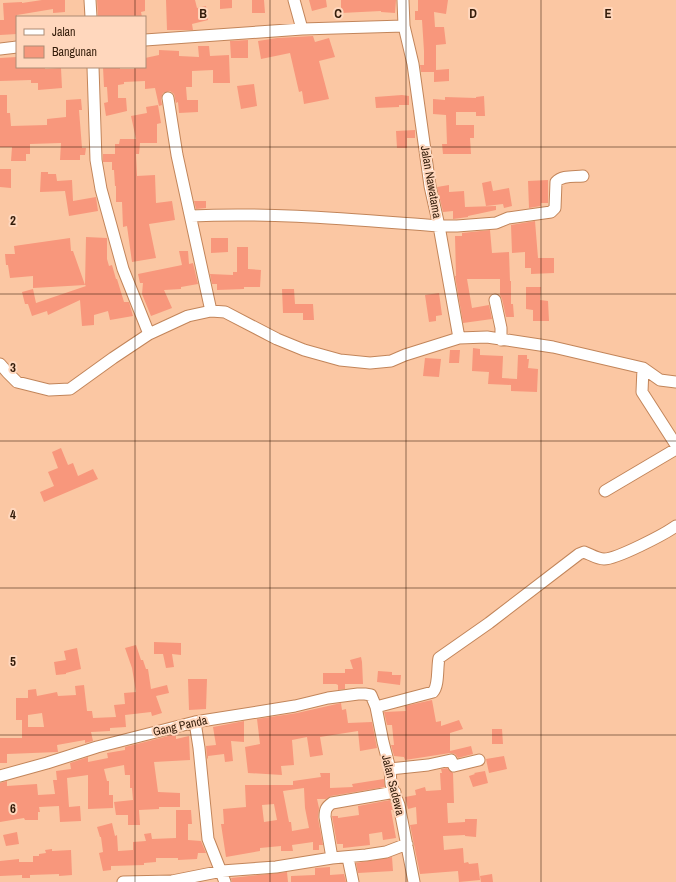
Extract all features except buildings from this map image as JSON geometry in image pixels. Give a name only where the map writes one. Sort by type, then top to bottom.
[{"type":"street","points":[[90,0],[91,16]]},
{"type":"street","points":[[294,0],[302,29]]},
{"type":"street","name":"Jalan Nawatama","points":[[403,0],[404,26],[413,64],[430,186],[439,226],[458,338]]},
{"type":"street","points":[[146,40],[302,29],[404,26]]},
{"type":"street","points":[[0,48],[16,47]]},
{"type":"street","points":[[93,68],[96,160],[101,189],[123,269],[149,334]]},
{"type":"street","points":[[168,98],[177,155],[211,311]]},
{"type":"street","points":[[191,216],[233,214],[457,226],[496,222],[508,218],[551,212],[555,208],[556,182],[558,179],[582,176]]},
{"type":"street","points":[[495,300],[501,328],[501,340]]},
{"type":"street","points":[[0,364],[17,382],[50,390],[70,389],[112,358],[149,334],[188,316],[211,311],[225,312],[278,339],[304,350],[340,360],[370,363],[391,360],[458,338],[487,337],[552,347],[643,368],[660,380],[676,382]]},
{"type":"street","points":[[643,368],[642,392],[676,445]]},
{"type":"street","points":[[605,491],[676,449]]},
{"type":"street","points":[[376,707],[433,692],[436,687],[439,658],[489,623],[579,554],[584,552],[600,559],[608,559],[632,550],[676,526]]},
{"type":"street","name":"Jalan Sadewa","points":[[365,694],[372,696],[376,707],[390,769],[391,784],[399,805],[414,882]]},
{"type":"street","name":"Gang Panda","points":[[0,776],[97,747],[194,722],[294,706],[328,698],[365,694]]},
{"type":"street","points":[[194,722],[199,748],[208,839],[224,877]]},
{"type":"street","points":[[390,769],[428,765],[451,760],[454,766],[479,760]]},
{"type":"street","points":[[332,858],[325,817],[325,810],[328,806],[332,803],[395,792]]},
{"type":"street","points":[[123,882],[172,881],[224,877],[332,858],[348,858],[386,852],[407,844]]},
{"type":"street","points":[[348,858],[353,882]]}]
